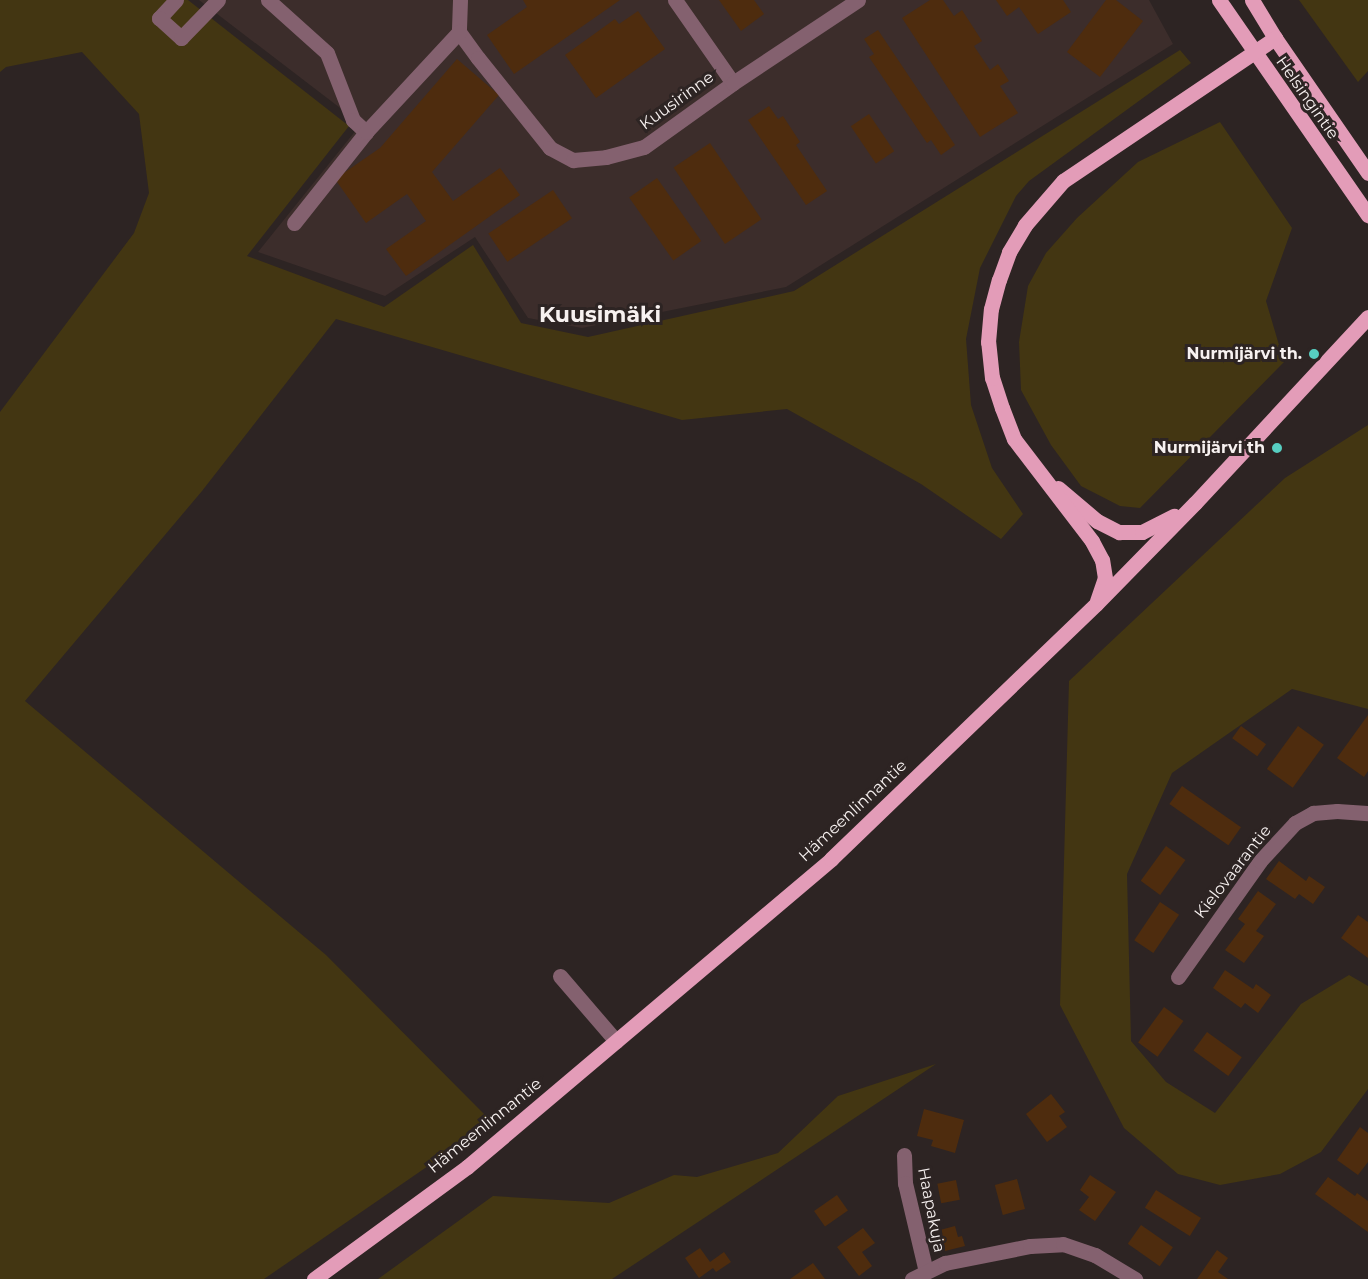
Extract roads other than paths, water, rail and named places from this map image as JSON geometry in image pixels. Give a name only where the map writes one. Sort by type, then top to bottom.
[{"type":"main road","name":"Helsingintie","points":[[1219,0],[1368,215]]},
{"type":"main road","name":"Helsingintie","points":[[1252,0],[1275,38],[1368,173]]},
{"type":"main road","points":[[1096,604],[1105,578],[1102,560],[1092,542],[1030,464],[1014,439],[993,378],[988,342],[991,309],[1009,252],[1025,225],[1063,181],[1275,38]]},
{"type":"main road","name":"Hämeenlinnantie","points":[[314,1279],[467,1167],[831,859],[1096,604],[1195,503],[1368,317]]},
{"type":"main road","points":[[1030,464],[1097,521],[1119,532],[1142,532],[1158,526],[1195,503]]},
{"type":"street","points":[[176,0],[159,18],[181,38],[218,0]]},
{"type":"street","points":[[268,0],[327,53],[353,120],[366,132]]},
{"type":"street","points":[[294,223],[366,132],[459,32],[460,0]]},
{"type":"street","points":[[675,0],[733,83]]},
{"type":"street","name":"Kuusirinne","points":[[459,32],[550,148],[573,160],[606,157],[644,147],[733,83],[858,0]]},
{"type":"street","name":"Kielovaarantie","points":[[1178,977],[1260,861],[1295,823],[1313,813],[1337,811],[1368,813]]},
{"type":"street","points":[[560,976],[616,1041]]},
{"type":"street","name":"Haapakuja","points":[[904,1155],[904,1183],[919,1275]]},
{"type":"street","points":[[919,1275],[945,1263],[1030,1246],[1063,1244],[1095,1256],[1135,1279]]},
{"type":"place","name":"Nurmijärvi th.","points":[[1314,354]]},
{"type":"place","name":"Nurmijärvi th","points":[[1277,448]]},
{"type":"district","name":"Kuusimäki","points":[[600,315]]}]
